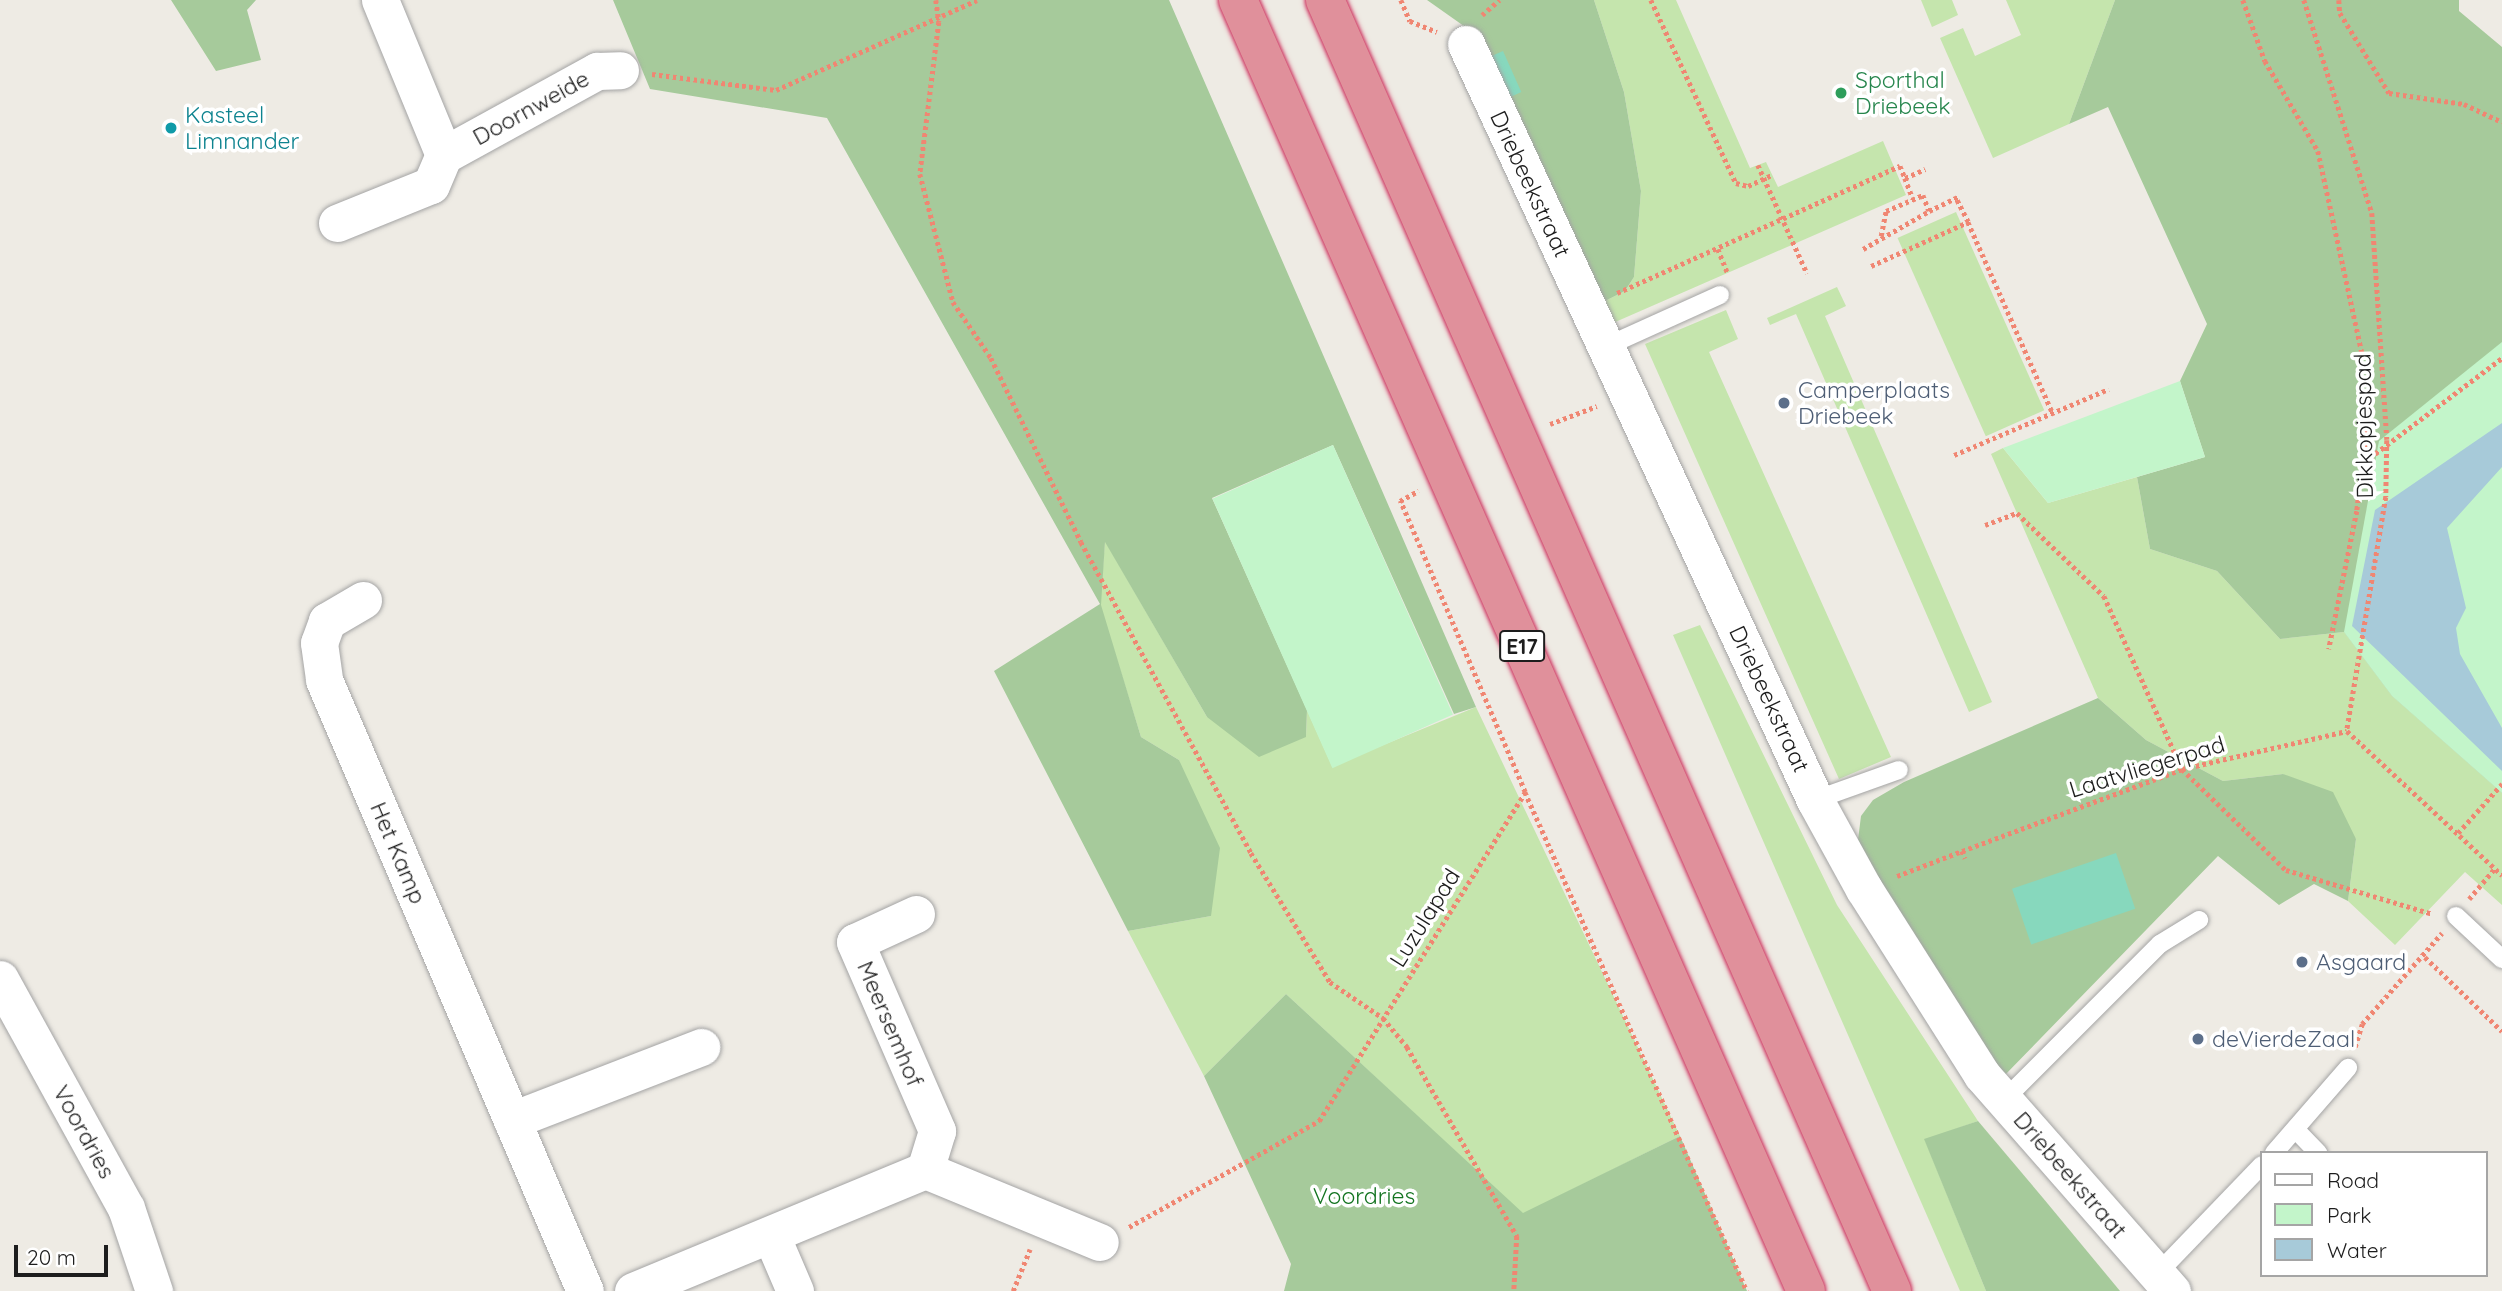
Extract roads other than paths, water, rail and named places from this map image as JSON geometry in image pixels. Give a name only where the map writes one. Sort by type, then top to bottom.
[{"type":"highway","name":"E17","points":[[1238,0],[1806,1291]]},
{"type":"highway","points":[[1325,0],[1892,1291]]},
{"type":"street","name":"Doornweide","points":[[380,0],[444,155],[597,71],[620,70]]},
{"type":"street","name":"Driebeekstraat","points":[[1466,44],[1815,800],[1864,889],[2004,1100],[2165,1282]]},
{"type":"street","points":[[337,223],[431,185],[444,155]]},
{"type":"street","name":"Het Kamp","points":[[363,600],[327,621],[319,643],[324,680],[585,1291]]},
{"type":"street","name":"Meersemhof","points":[[916,914],[855,942],[937,1131],[925,1170]]},
{"type":"street","name":"Voordries","points":[[0,979],[126,1208],[154,1291]]},
{"type":"street","points":[[512,1121],[701,1047]]},
{"type":"street","points":[[633,1291],[925,1170],[1044,1216],[1101,1242]]},
{"type":"street","points":[[771,1235],[795,1291]]},
{"type":"lane","points":[[1607,346],[1720,295]]},
{"type":"lane","points":[[1815,800],[1899,770]]},
{"type":"lane","points":[[2453,919],[2502,959]]},
{"type":"lane","points":[[2004,1100],[2160,944],[2199,920]]},
{"type":"lane","points":[[2276,1151],[2348,1068]]},
{"type":"lane","points":[[2296,1130],[2316,1151]]},
{"type":"lane","points":[[2165,1282],[2260,1167]]},
{"type":"water","points":[[2502,423],[2502,467],[2447,528],[2466,608],[2456,628],[2460,654],[2502,728],[2502,771],[2352,626],[2375,510]]},
{"type":"place","name":"Sporthal Driebeek","points":[[1841,93]]},
{"type":"place","name":"Kasteel Limnander","points":[[171,128]]},
{"type":"place","name":"Camperplaats Driebeek","points":[[1784,403]]},
{"type":"place","name":"Asgaard","points":[[2302,962]]},
{"type":"place","name":"deVierdeZaal","points":[[2198,1039]]}]
